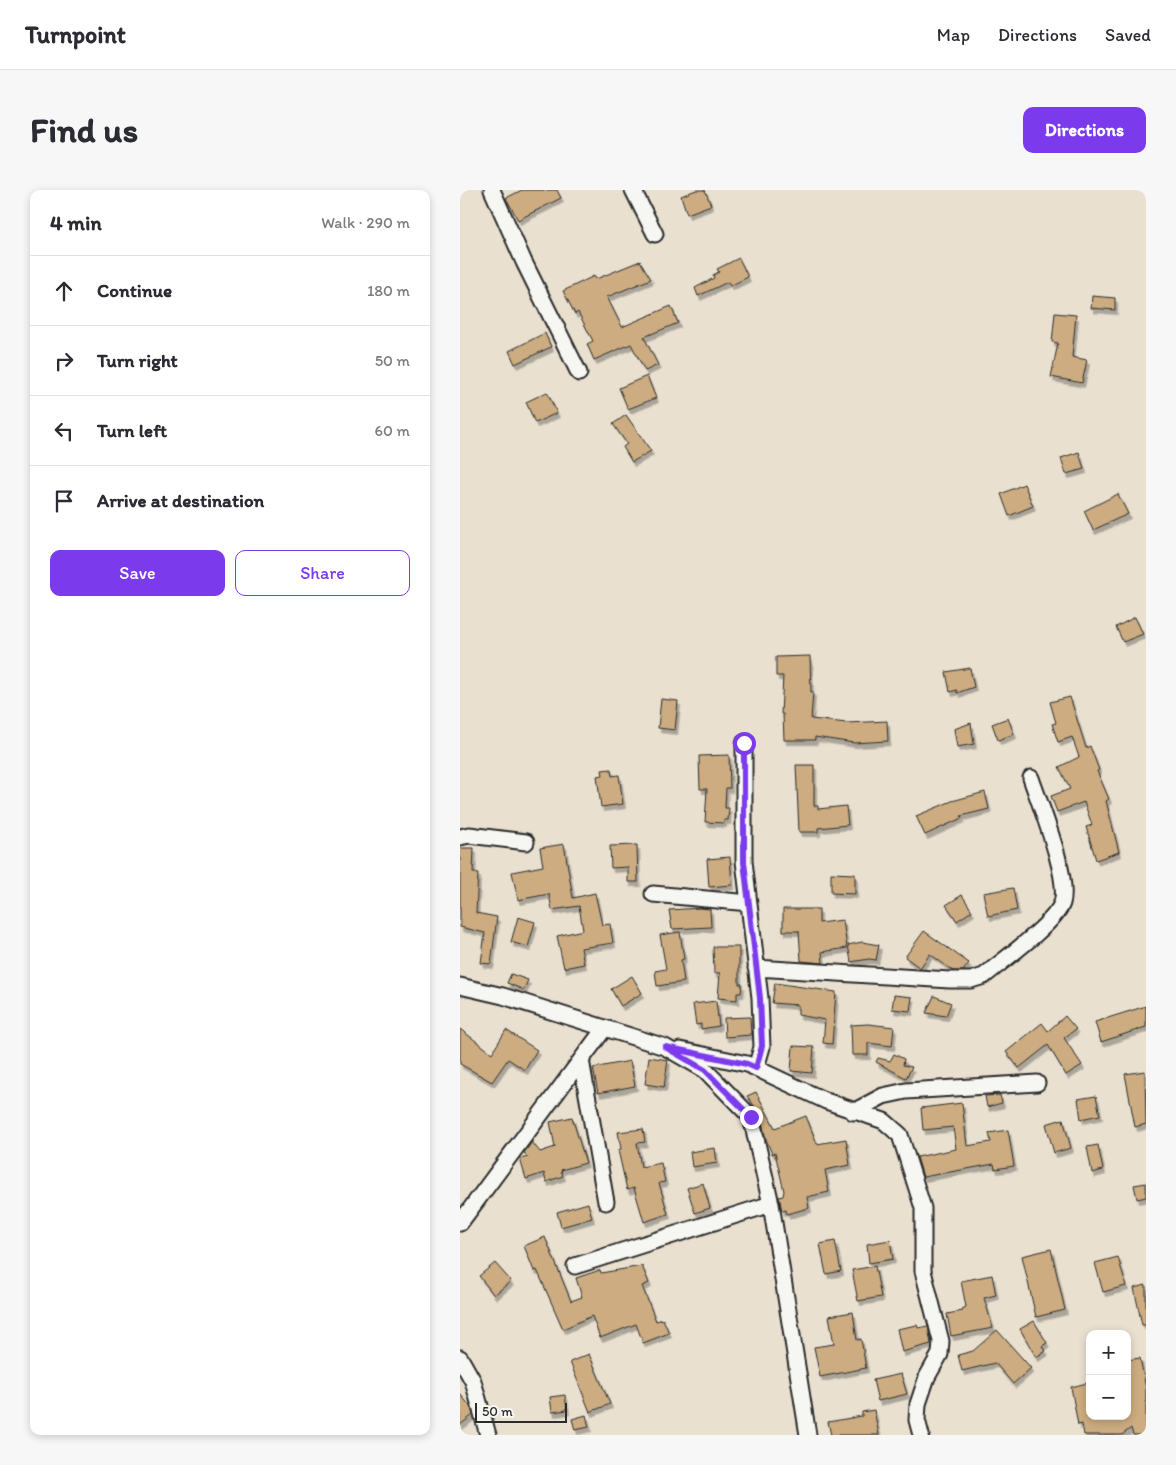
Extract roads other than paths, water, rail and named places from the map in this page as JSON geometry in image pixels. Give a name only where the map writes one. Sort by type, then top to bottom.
[{"type":"street","points":[[492,190],[524,262],[579,373]]},
{"type":"street","points":[[633,190],[655,234]]},
{"type":"street","points":[[744,743],[744,862],[756,968],[762,1046],[756,1068]]},
{"type":"street","points":[[756,968],[950,980],[971,980],[984,976],[1050,920],[1061,904],[1063,879],[1031,778]]},
{"type":"street","points":[[460,837],[469,836],[526,842]]},
{"type":"street","points":[[653,894],[749,903]]},
{"type":"street","points":[[460,986],[503,996],[665,1047],[747,1064],[853,1112],[884,1121],[900,1135],[923,1208],[923,1271],[941,1341],[941,1351],[927,1377],[918,1404],[917,1420],[921,1435]]},
{"type":"street","points":[[460,1224],[604,1029]]},
{"type":"street","points":[[665,1047],[705,1070],[751,1117],[771,1204],[808,1435]]},
{"type":"street","points":[[581,1060],[606,1202]]},
{"type":"street","points":[[853,1112],[883,1096],[906,1091],[1037,1083]]},
{"type":"street","points":[[575,1266],[771,1204]]},
{"type":"street","points":[[460,1358],[473,1381],[488,1435]]}]
